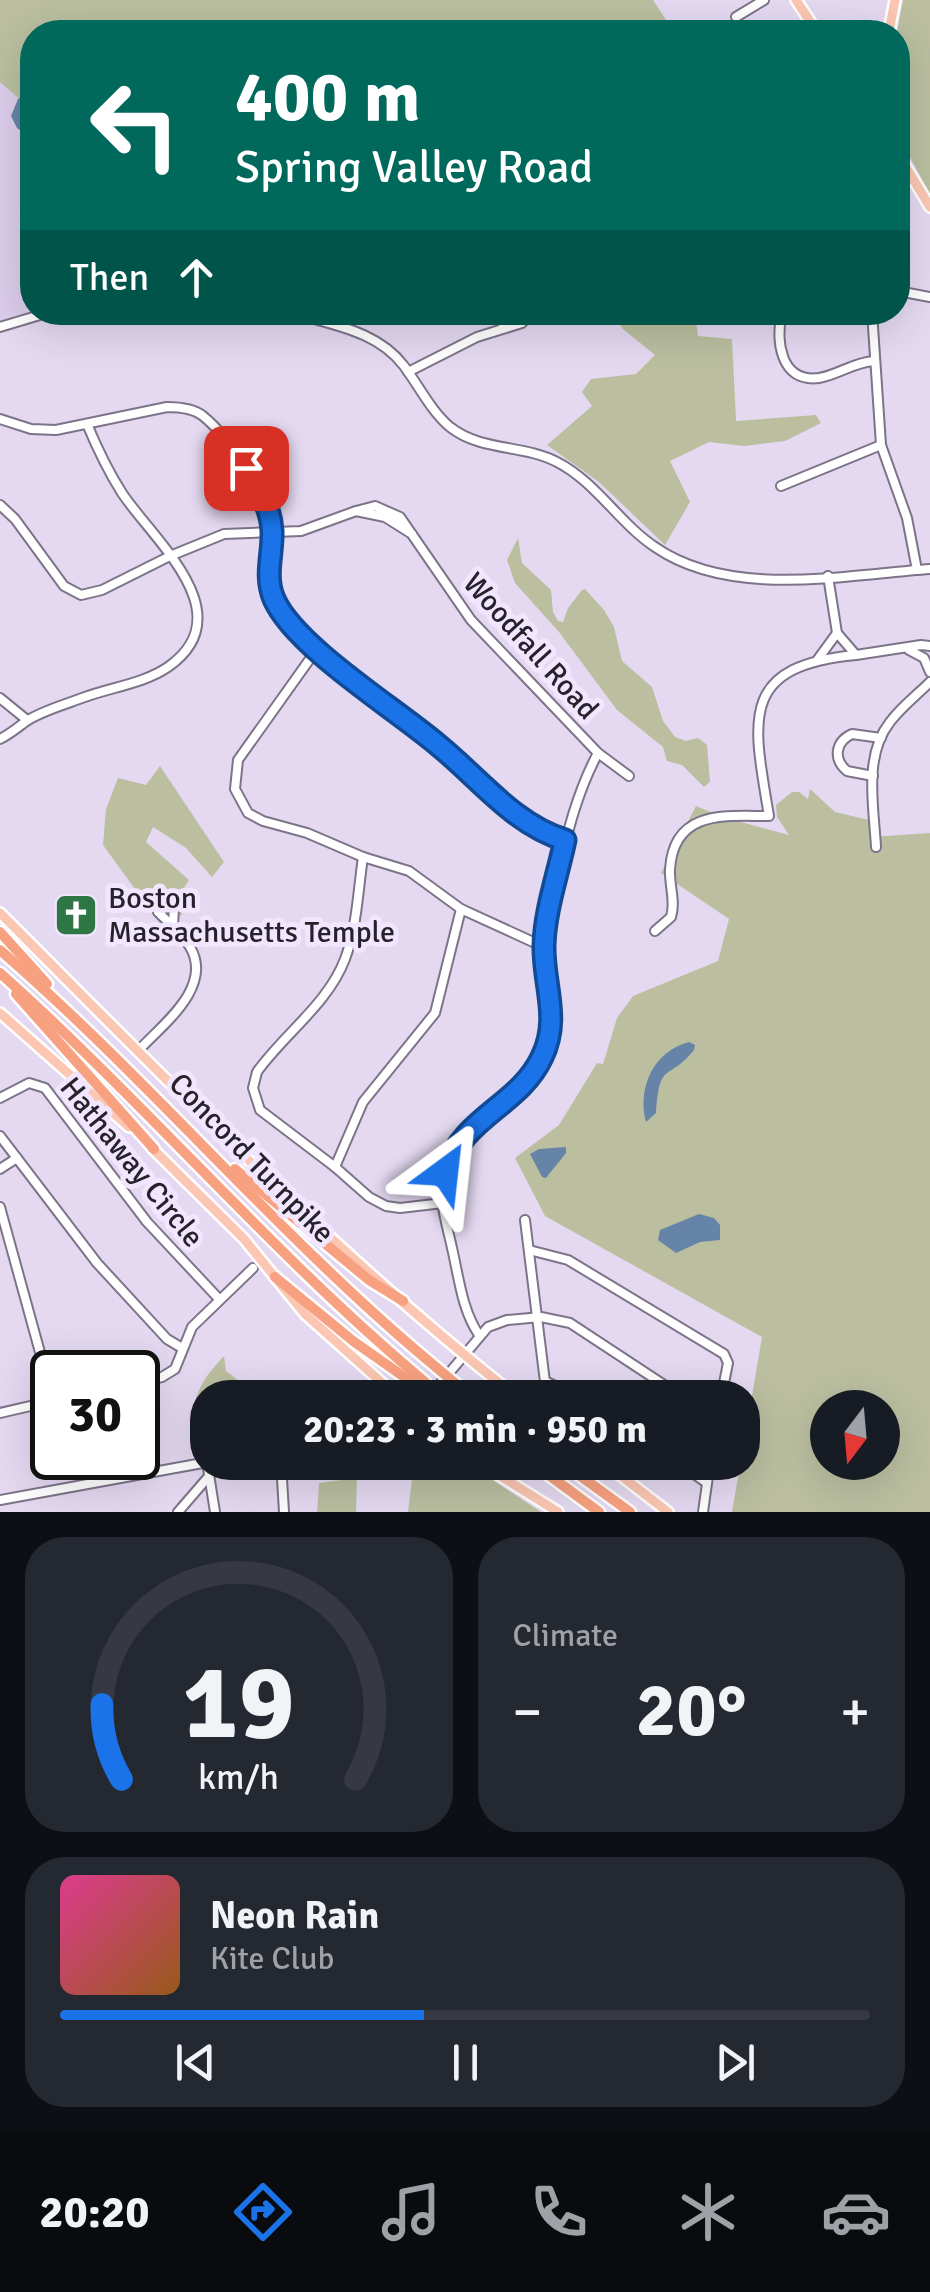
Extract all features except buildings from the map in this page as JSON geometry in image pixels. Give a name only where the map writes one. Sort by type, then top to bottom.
[{"type":"highway","points":[[0,932],[66,1008]]},
{"type":"highway","name":"Concord Turnpike","points":[[0,950],[66,1008],[334,1277],[451,1380]]},
{"type":"highway","points":[[0,974],[154,1149]]},
{"type":"highway","name":"Concord Turnpike","points":[[0,974],[111,1076],[415,1380]]},
{"type":"highway","points":[[213,1154],[251,1180],[369,1280],[404,1300]]},
{"type":"highway","points":[[275,1277],[353,1341],[411,1380]]},
{"type":"highway","points":[[555,1480],[599,1512]]},
{"type":"highway","points":[[586,1480],[630,1512]]},
{"type":"main road","points":[[910,174],[930,207]]},
{"type":"main road","name":"Concord Turnpike","points":[[0,914],[243,1154],[496,1380]]},
{"type":"main road","name":"Concord Turnpike","points":[[0,1013],[154,1149],[220,1213],[309,1318],[379,1380]]},
{"type":"main road","points":[[505,1480],[552,1511]]},
{"type":"main road","points":[[626,1480],[668,1512]]},
{"type":"street","points":[[736,17],[764,0]]},
{"type":"street","points":[[332,325],[371,337],[392,352],[451,428],[480,443],[538,454],[559,463],[646,540],[681,562],[709,573],[740,578],[930,569]]},
{"type":"street","points":[[502,328],[505,325]]},
{"type":"street","points":[[408,372],[477,337],[514,325]]},
{"type":"street","points":[[781,325],[779,348],[786,364],[798,374],[822,377],[874,361]]},
{"type":"street","points":[[873,325],[881,445],[907,518],[917,570]]},
{"type":"street","points":[[0,419],[31,429],[56,430],[166,407],[179,407],[203,416],[261,492],[272,532],[272,594],[282,612],[317,648],[440,746],[511,810],[565,840]]},
{"type":"street","points":[[0,739],[28,720],[84,697],[150,677],[170,666],[183,652],[196,622],[197,602],[185,572],[122,493],[88,424]]},
{"type":"street","points":[[781,486],[881,445]]},
{"type":"street","name":"Woodfall Road","points":[[0,505],[15,519],[64,586],[82,595],[102,590],[224,534],[307,530],[371,506],[388,510],[400,517],[472,620],[598,754],[630,776]]},
{"type":"street","points":[[828,576],[837,634],[856,655]]},
{"type":"street","points":[[818,658],[837,634]]},
{"type":"street","points":[[654,932],[671,916],[672,854],[692,825],[722,815],[769,816],[758,725],[762,702],[785,673],[818,658],[930,646]]},
{"type":"street","points":[[317,648],[238,760],[235,789],[248,813],[263,822],[408,871],[461,908],[544,947]]},
{"type":"street","points":[[904,649],[920,655],[930,672]]},
{"type":"street","points":[[876,848],[873,776],[881,738],[890,721],[930,682]]},
{"type":"street","points":[[0,698],[28,720]]},
{"type":"street","points":[[873,776],[847,772],[839,761],[838,751],[841,742],[852,734],[881,738]]},
{"type":"street","points":[[479,1335],[466,1313],[442,1203],[445,1172],[458,1142],[527,1080],[544,1054],[552,1010],[544,947],[565,840],[598,754]]},
{"type":"street","points":[[363,857],[351,938],[340,971],[263,1064],[253,1088],[260,1110],[269,1120],[335,1167],[369,1197],[400,1208],[442,1203]]},
{"type":"street","points":[[335,1167],[363,1102],[435,1012],[461,908]]},
{"type":"street","points":[[138,1051],[183,1002],[196,976],[193,952],[173,927]]},
{"type":"street","name":"Hathaway Circle","points":[[0,1098],[29,1083],[45,1088],[146,1222],[219,1300]]},
{"type":"street","points":[[0,1136],[97,1263],[166,1339],[182,1348]]},
{"type":"street","points":[[0,1169],[17,1158]]},
{"type":"street","points":[[0,1207],[39,1350]]},
{"type":"street","points":[[524,1220],[547,1380]]},
{"type":"street","points":[[529,1250],[568,1260],[726,1357],[723,1380]]},
{"type":"street","points":[[160,1376],[171,1372],[179,1362],[192,1327],[253,1268]]},
{"type":"street","points":[[434,1380],[493,1324],[538,1317],[570,1323],[657,1380]]},
{"type":"street","points":[[0,1412],[30,1404]]},
{"type":"street","points":[[0,1500],[190,1465]]},
{"type":"street","points":[[178,1512],[206,1480]]},
{"type":"street","points":[[211,1480],[215,1512]]},
{"type":"street","points":[[282,1480],[284,1512]]},
{"type":"street","points":[[703,1480],[707,1483]]},
{"type":"street","points":[[704,1512],[707,1480]]},
{"type":"shaded area","points":[[0,82],[20,100],[20,317],[0,323]]},
{"type":"green space","points":[[0,0],[653,0],[666,20],[20,20],[20,100],[0,82]]},
{"type":"green space","points":[[903,0],[930,0],[930,194],[910,157],[910,20],[899,20]]},
{"type":"green space","points":[[620,325],[697,325],[698,336],[732,339],[736,421],[816,415],[821,423],[785,441],[744,446],[709,442],[670,461],[690,502],[665,545],[599,482],[547,445],[592,406],[582,392],[591,379],[636,374],[655,355]]},
{"type":"green space","points":[[518,538],[522,563],[551,590],[558,621],[563,622],[568,608],[585,589],[614,627],[622,661],[652,687],[663,721],[675,737],[686,741],[698,738],[707,745],[710,782],[704,787],[682,765],[667,761],[663,747],[617,710],[559,632],[515,583],[507,560]]},
{"type":"green space","points":[[160,766],[224,862],[212,877],[186,848],[153,827],[146,842],[189,880],[184,888],[192,901],[167,933],[103,845],[106,809],[118,778],[146,785]]},
{"type":"green space","points":[[810,789],[835,812],[869,820],[871,837],[930,833],[930,1512],[732,1512],[737,1480],[760,1480],[760,1380],[755,1380],[762,1337],[545,1216],[515,1158],[559,1125],[597,1063],[603,1064],[617,1018],[633,996],[718,961],[729,919],[661,873],[696,806],[789,835],[777,817],[776,805],[792,792],[808,799]]},
{"type":"green space","points":[[224,1356],[226,1371],[238,1380],[204,1380]]},
{"type":"green space","points":[[357,1480],[356,1512],[317,1512],[319,1483]]},
{"type":"green space","points":[[412,1480],[493,1480],[541,1512],[408,1512]]},
{"type":"water","points":[[20,97],[20,130],[11,116]]},
{"type":"water","points":[[689,1042],[695,1045],[694,1050],[663,1078],[656,1113],[646,1122],[644,1097],[651,1073],[666,1054]]},
{"type":"water","points":[[566,1147],[566,1153],[546,1178],[542,1177],[530,1154],[539,1149]]},
{"type":"water","points":[[699,1214],[714,1218],[720,1225],[720,1240],[700,1242],[676,1253],[658,1240],[660,1230]]},
{"type":"place","name":"Boston Massachusetts Temple","points":[[76,915]]},
{"type":"route","points":[[246,468],[268,510],[272,532],[270,580],[272,594],[282,612],[317,648],[440,746],[511,810],[565,840],[544,947],[552,1010],[544,1054],[527,1080],[466,1133],[445,1172]]}]
